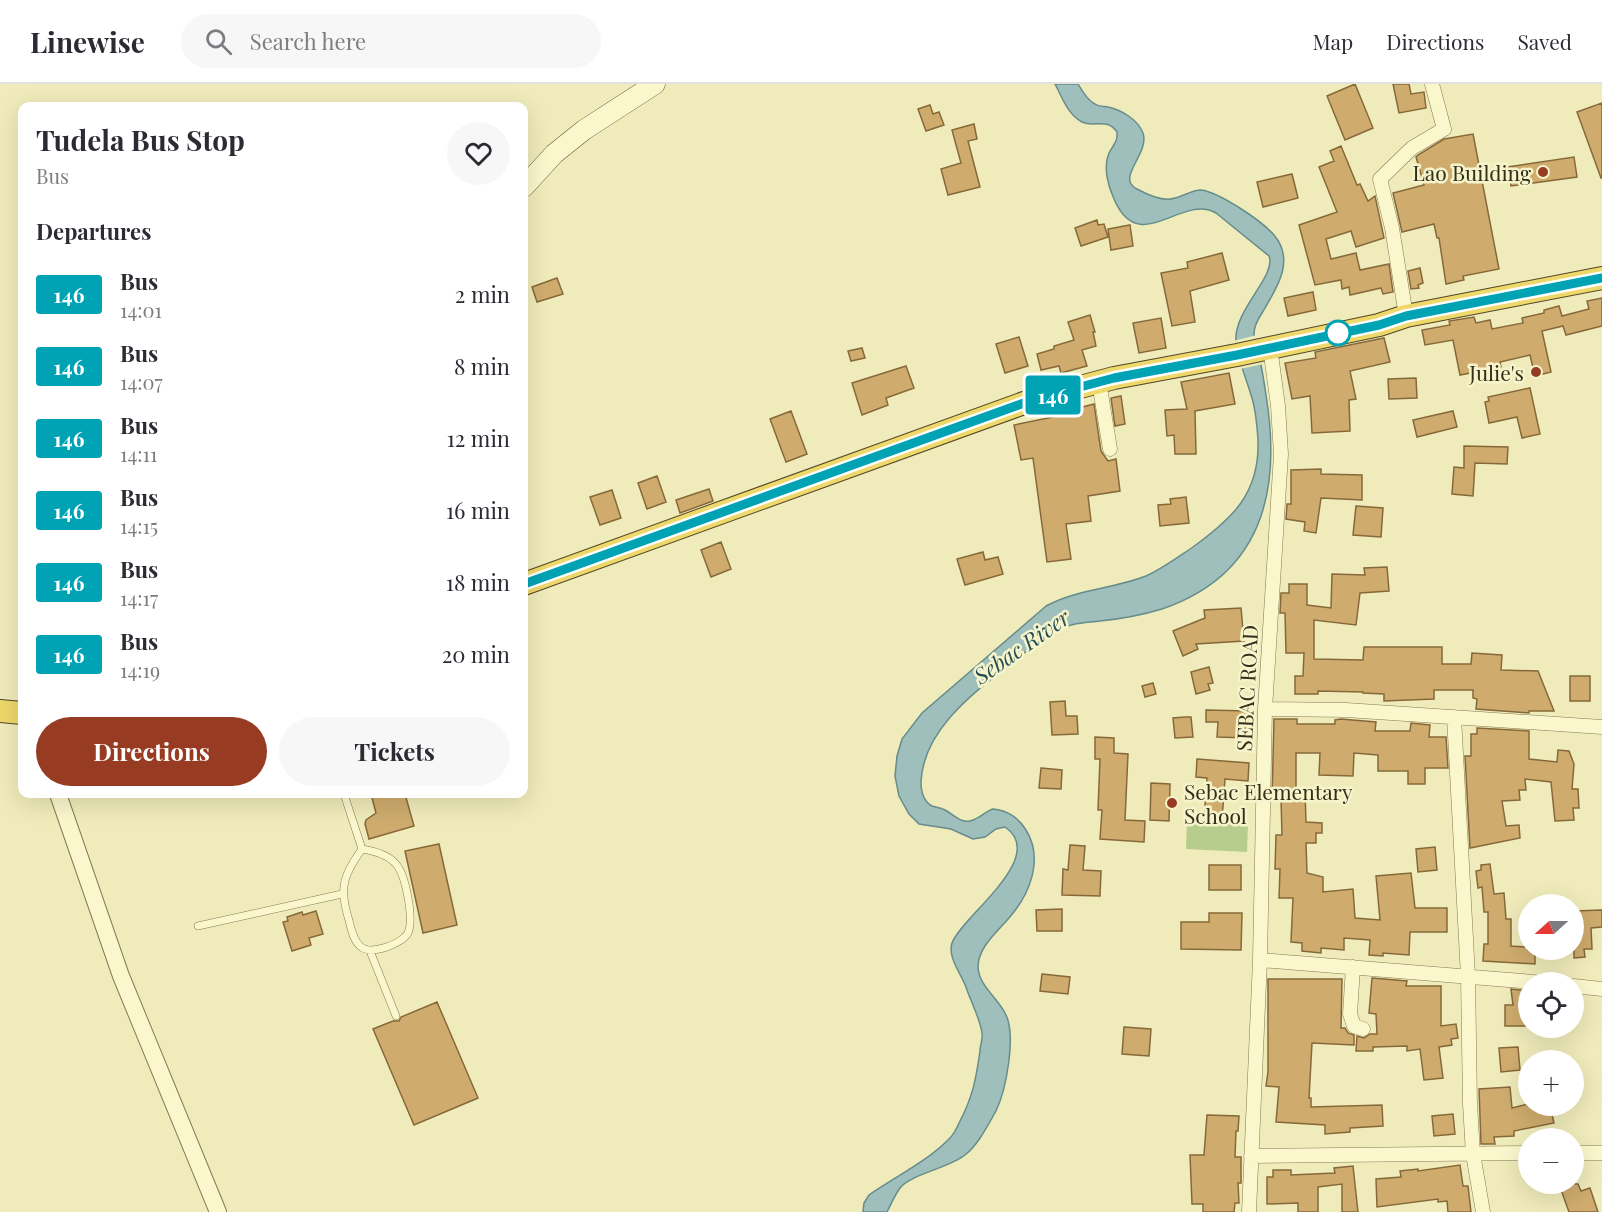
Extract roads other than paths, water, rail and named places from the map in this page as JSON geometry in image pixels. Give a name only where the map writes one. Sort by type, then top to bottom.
[{"type":"highway","points":[[528,583],[1035,399],[1099,382],[1379,325],[1406,316],[1602,278]]},
{"type":"highway","points":[[0,711],[18,713]]},
{"type":"main road","points":[[528,183],[554,154],[584,130],[655,84]]},
{"type":"street","points":[[1406,316],[1392,228],[1380,179],[1412,147],[1444,129],[1432,84]]},
{"type":"street","name":"SEBAC ROAD","points":[[1249,1212],[1260,960],[1265,709],[1281,454],[1278,406],[1266,348]]},
{"type":"street","points":[[1099,382],[1110,449]]},
{"type":"street","points":[[1265,709],[1346,710],[1602,727]]},
{"type":"street","points":[[1454,717],[1468,976],[1470,1104],[1473,1154],[1483,1212]]},
{"type":"street","points":[[59,798],[121,976],[218,1212]]},
{"type":"street","points":[[1260,960],[1518,981]]},
{"type":"street","points":[[1353,967],[1350,1019],[1354,1026],[1363,1029]]},
{"type":"street","points":[[1584,987],[1602,989]]},
{"type":"street","points":[[1584,1153],[1602,1153]]},
{"type":"street","points":[[1251,1156],[1518,1154]]},
{"type":"lane","points":[[345,798],[362,849]]},
{"type":"lane","points":[[362,849],[385,855],[397,864],[404,878],[411,917],[407,935],[401,941],[370,951],[358,945],[353,935],[342,894],[350,867],[362,849]]},
{"type":"lane","points":[[198,926],[342,894]]},
{"type":"lane","points":[[370,951],[396,1016]]},
{"type":"water","name":"Sebac River","points":[[1055,84],[1078,84],[1092,103],[1119,110],[1141,128],[1144,141],[1130,179],[1131,184],[1137,189],[1151,196],[1166,199],[1198,190],[1209,192],[1229,201],[1250,215],[1274,235],[1280,245],[1284,265],[1282,275],[1256,323],[1254,334],[1268,409],[1271,443],[1270,475],[1265,504],[1255,532],[1240,556],[1220,577],[1194,595],[1162,609],[1056,630],[1026,651],[965,701],[940,730],[930,746],[921,782],[926,801],[965,821],[976,819],[993,809],[1012,815],[1026,830],[1034,853],[1032,876],[1023,898],[985,946],[978,967],[982,980],[1002,1007],[1008,1022],[1009,1062],[1000,1102],[970,1151],[950,1164],[905,1183],[887,1212],[863,1212],[864,1203],[869,1195],[920,1162],[950,1138],[964,1112],[975,1079],[982,1036],[976,1011],[953,961],[952,943],[959,931],[999,886],[1017,854],[1016,839],[1005,827],[996,829],[985,837],[973,839],[951,829],[919,824],[909,814],[899,796],[895,776],[902,739],[922,713],[1046,606],[1083,592],[1146,576],[1170,563],[1220,526],[1232,514],[1249,490],[1257,459],[1255,411],[1236,342],[1241,318],[1267,273],[1270,264],[1269,256],[1216,213],[1203,209],[1148,224],[1136,223],[1124,216],[1112,194],[1106,170],[1107,158],[1116,141],[1117,132],[1109,125],[1087,124],[1077,119],[1066,105]]},
{"type":"place","name":"Lao Building","points":[[1543,172]]},
{"type":"place","name":"Julie's","points":[[1536,372]]},
{"type":"place","name":"Sebac Elementary School","points":[[1172,803]]}]
